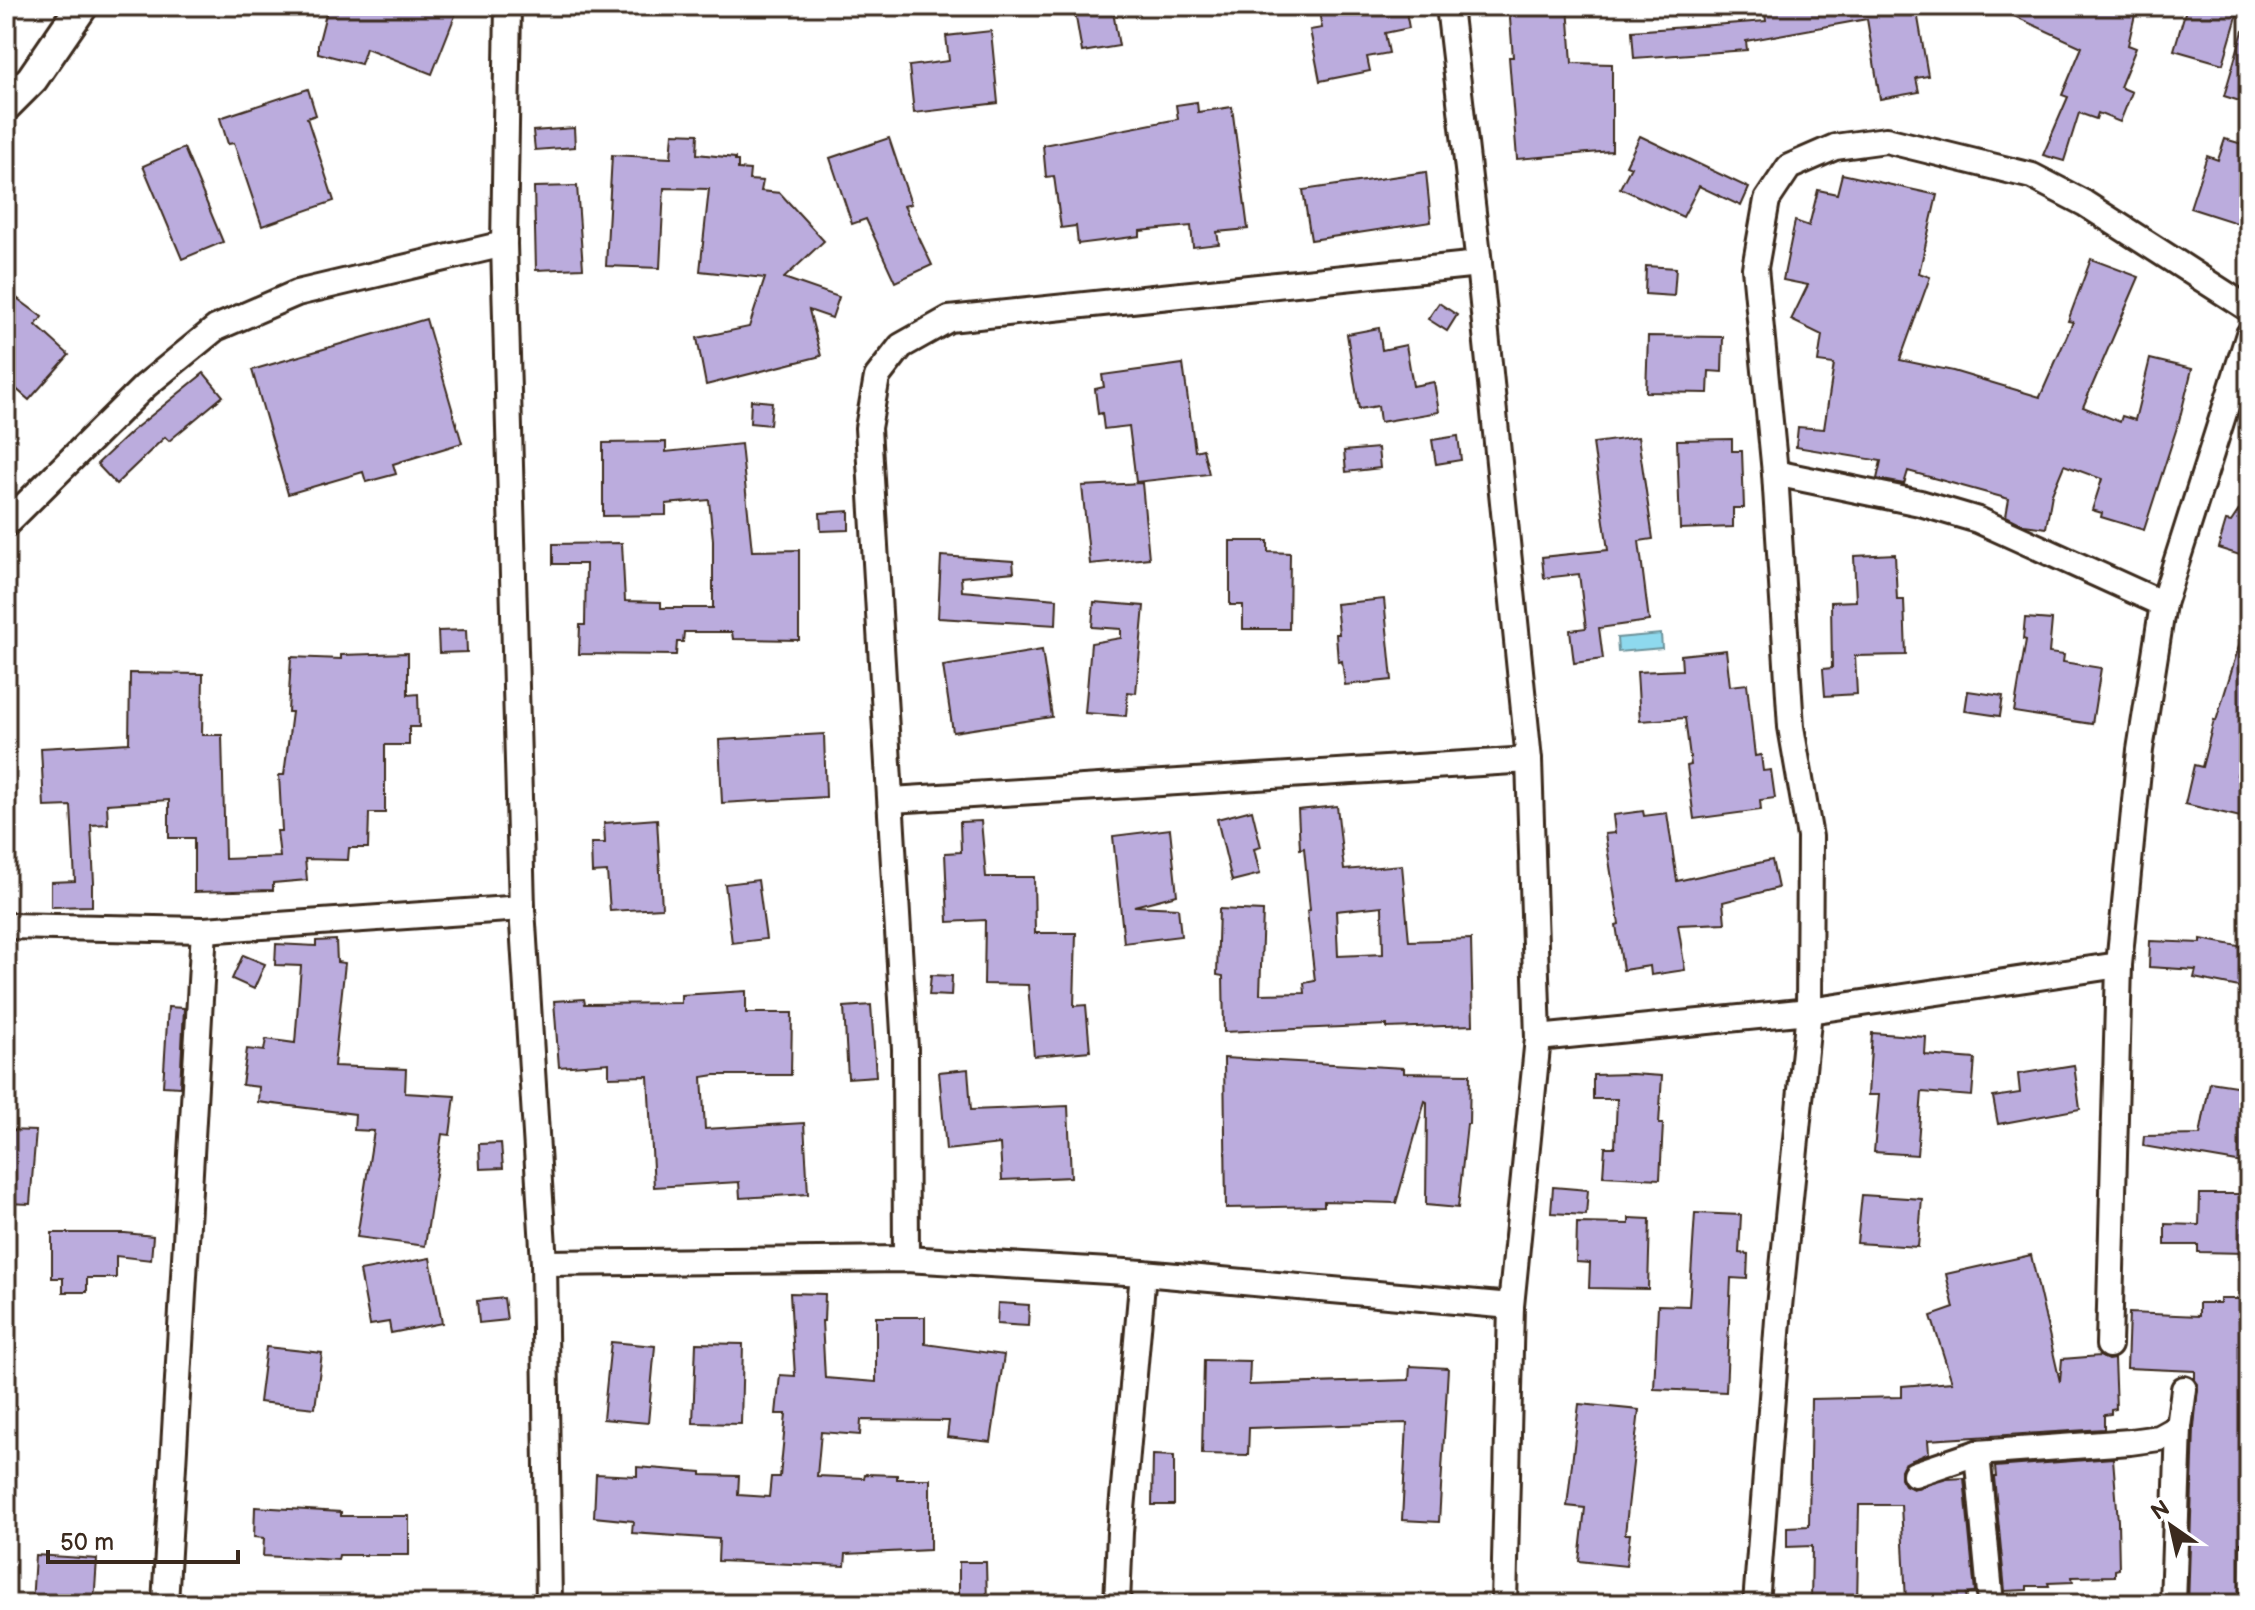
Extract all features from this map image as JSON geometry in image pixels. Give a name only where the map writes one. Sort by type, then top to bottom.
[{"type":"street","points":[[6,105],[32,79],[82,6]]},
{"type":"street","points":[[508,6],[504,244],[522,908],[544,1263],[549,1604]]},
{"type":"street","points":[[1449,6],[1479,264],[1529,760],[1538,1038],[1511,1306],[1504,1604]]},
{"type":"street","points":[[1756,1604],[1779,1307],[1809,1011],[1810,837],[1791,727],[1775,473],[1755,268],[1767,200],[1789,167],[1835,147],[1886,140],[2032,176],[2084,203],[2249,309]]},
{"type":"street","points":[[6,524],[145,386],[216,328],[297,293],[504,244]]},
{"type":"street","points":[[906,1259],[905,1049],[868,428],[877,377],[901,346],[949,319],[1479,264]]},
{"type":"street","points":[[2109,1345],[2119,965],[2140,750],[2163,604],[2249,334]]},
{"type":"street","points":[[1775,473],[1920,503],[1978,520],[2163,604]]},
{"type":"street","points":[[892,800],[1529,760]]},
{"type":"street","points":[[6,926],[204,930],[522,908]]},
{"type":"street","points":[[165,1604],[204,930]]},
{"type":"street","points":[[1538,1038],[1809,1011],[2119,965]]},
{"type":"street","points":[[544,1263],[906,1259],[1143,1273],[1511,1306]]},
{"type":"street","points":[[1117,1604],[1120,1532],[1143,1273]]},
{"type":"street","points":[[2173,1604],[2179,1427],[2184,1389]]},
{"type":"street","points":[[1915,1474],[1977,1453],[2130,1442],[2159,1438],[2179,1427]]},
{"type":"street","points":[[1977,1453],[1991,1604]]},
{"type":"water","points":[[1661,634],[1662,648],[1618,652],[1617,638]]},
{"type":"building","points":[[328,6],[438,6],[456,13],[432,74],[366,48],[361,64],[318,53]]},
{"type":"building","points":[[1074,6],[1112,6],[1119,46],[1082,52]]},
{"type":"building","points":[[1318,6],[1405,6],[1409,28],[1385,33],[1389,53],[1367,57],[1370,71],[1320,81],[1310,30],[1322,28]]},
{"type":"building","points":[[1509,6],[1568,6],[1572,63],[1612,64],[1612,151],[1517,159],[1509,57],[1513,57]]},
{"type":"building","points":[[1764,6],[1916,6],[1928,76],[1916,78],[1919,92],[1880,99],[1867,19],[1746,41],[1747,50],[1634,58],[1632,31],[1766,21]]},
{"type":"building","points":[[1992,6],[2137,6],[2128,45],[2136,48],[2120,87],[2132,92],[2120,122],[2098,113],[2096,119],[2079,113],[2064,161],[2043,155],[2068,97],[2062,95],[2082,47]]},
{"type":"building","points":[[2187,6],[2240,6],[2223,64],[2174,50]]},
{"type":"building","points":[[991,31],[998,103],[914,113],[909,66],[949,61],[946,36]]},
{"type":"building","points":[[2243,31],[2249,32],[2249,104],[2224,96]]},
{"type":"building","points":[[308,89],[316,115],[307,118],[334,201],[262,226],[234,143],[228,144],[220,118]]},
{"type":"building","points":[[1197,102],[1198,112],[1232,107],[1248,229],[1217,232],[1219,244],[1193,247],[1191,226],[1140,231],[1140,236],[1078,244],[1076,226],[1061,228],[1054,176],[1046,177],[1043,145],[1178,119],[1176,105]]},
{"type":"building","points":[[574,128],[575,147],[535,150],[533,131]]},
{"type":"building","points":[[673,133],[698,134],[697,154],[735,158],[738,169],[750,170],[749,180],[763,181],[761,191],[780,193],[824,241],[784,278],[839,297],[832,318],[809,310],[821,356],[706,385],[697,338],[749,327],[765,278],[700,271],[709,189],[664,188],[660,268],[606,266],[612,155],[671,158]]},
{"type":"building","points":[[1640,136],[1749,188],[1741,206],[1699,186],[1683,217],[1620,188],[1631,167],[1626,165]]},
{"type":"building","points":[[889,138],[911,204],[904,206],[932,265],[895,282],[866,219],[852,224],[830,158]]},
{"type":"building","points":[[2225,139],[2249,146],[2249,227],[2190,208],[2207,156],[2218,160]]},
{"type":"building","points":[[184,148],[223,242],[182,259],[143,166]]},
{"type":"building","points":[[1426,172],[1431,222],[1311,240],[1303,190]]},
{"type":"building","points":[[1842,174],[1937,195],[1919,273],[1930,277],[1900,360],[1953,371],[2040,397],[2073,322],[2068,321],[2091,259],[2139,277],[2083,407],[2120,422],[2122,416],[2135,420],[2150,359],[2192,369],[2144,530],[2101,517],[2102,513],[2092,510],[2102,479],[2064,465],[2052,494],[2046,528],[2024,525],[2006,516],[2009,499],[1908,471],[1904,484],[1877,479],[1881,461],[1796,447],[1798,427],[1824,429],[1834,364],[1818,362],[1822,335],[1791,320],[1808,285],[1783,280],[1795,221],[1809,226],[1818,190],[1837,194]]},
{"type":"building","points":[[577,186],[583,268],[536,270],[534,187]]},
{"type":"building","points":[[1646,266],[1676,268],[1674,296],[1645,294]]},
{"type":"building","points":[[6,290],[42,317],[36,325],[69,355],[29,400],[6,380]]},
{"type":"building","points":[[1439,303],[1457,315],[1447,331],[1428,319]]},
{"type":"building","points":[[426,319],[462,443],[393,464],[396,474],[366,482],[363,472],[288,494],[252,370]]},
{"type":"building","points":[[1379,328],[1382,350],[1406,345],[1413,386],[1434,382],[1439,412],[1380,422],[1378,406],[1359,409],[1347,334]]},
{"type":"building","points":[[1648,336],[1723,337],[1722,372],[1709,371],[1708,393],[1646,392]]},
{"type":"building","points":[[1183,364],[1195,451],[1203,449],[1209,474],[1136,482],[1129,426],[1104,429],[1102,413],[1098,414],[1095,389],[1104,387],[1102,375]]},
{"type":"building","points":[[204,373],[223,396],[169,441],[165,437],[116,484],[97,464],[132,431]]},
{"type":"building","points":[[751,400],[772,402],[770,425],[750,423]]},
{"type":"building","points":[[1458,436],[1461,460],[1436,464],[1432,440]]},
{"type":"building","points":[[1638,437],[1653,539],[1639,541],[1649,621],[1599,628],[1603,659],[1574,663],[1570,630],[1586,628],[1579,574],[1544,578],[1542,557],[1608,550],[1593,443]]},
{"type":"building","points":[[1732,439],[1732,451],[1742,451],[1744,508],[1733,508],[1733,527],[1680,529],[1677,440]]},
{"type":"building","points":[[666,442],[666,452],[741,444],[752,551],[799,550],[799,640],[733,639],[732,632],[684,632],[683,642],[677,642],[676,655],[579,654],[580,625],[585,625],[586,564],[553,564],[553,544],[622,543],[625,601],[661,602],[661,608],[713,608],[713,540],[709,500],[666,504],[666,515],[603,516],[603,443]]},
{"type":"building","points":[[1378,448],[1380,468],[1346,472],[1344,451]]},
{"type":"building","points":[[1142,483],[1149,558],[1090,564],[1082,486]]},
{"type":"building","points":[[2249,495],[2249,558],[2218,548],[2226,521],[2231,522]]},
{"type":"building","points":[[849,511],[849,530],[821,531],[820,513]]},
{"type":"building","points":[[1230,541],[1268,541],[1268,552],[1290,553],[1289,629],[1243,629],[1243,605],[1230,605]]},
{"type":"building","points":[[1895,554],[1897,600],[1904,600],[1906,655],[1855,656],[1857,694],[1825,696],[1823,669],[1832,668],[1831,602],[1856,601],[1854,556]]},
{"type":"building","points":[[941,556],[1013,561],[1014,572],[961,577],[962,591],[1057,599],[1056,625],[938,618]]},
{"type":"building","points":[[1384,599],[1392,680],[1345,685],[1342,661],[1338,662],[1336,604]]},
{"type":"building","points":[[1094,602],[1144,606],[1136,693],[1128,692],[1126,716],[1085,713],[1091,643],[1121,638],[1121,629],[1092,627]]},
{"type":"building","points":[[2025,618],[2052,620],[2049,653],[2064,655],[2063,662],[2101,668],[2092,724],[2014,712],[2026,640],[2023,639]]},
{"type":"building","points":[[466,630],[467,652],[439,653],[438,631]]},
{"type":"building","points":[[2244,630],[2249,631],[2249,730],[2237,775],[2249,778],[2249,819],[2185,804],[2194,765],[2202,767]]},
{"type":"building","points":[[1042,650],[1052,717],[953,732],[943,666]]},
{"type":"building","points":[[1726,650],[1730,686],[1747,684],[1755,756],[1761,755],[1763,771],[1771,770],[1775,798],[1760,800],[1761,810],[1694,819],[1685,718],[1640,721],[1637,672],[1682,670],[1681,655]]},
{"type":"building","points":[[408,653],[408,695],[418,694],[419,727],[409,727],[409,745],[385,745],[385,813],[369,813],[368,848],[349,848],[348,860],[305,859],[307,880],[273,883],[273,890],[194,892],[194,838],[169,838],[169,800],[107,804],[108,824],[91,825],[92,906],[51,907],[51,882],[75,881],[71,806],[44,807],[41,748],[129,743],[130,673],[203,674],[202,735],[222,735],[225,859],[280,857],[277,831],[282,831],[279,775],[284,775],[292,712],[288,712],[291,657],[341,659],[341,655]]},
{"type":"building","points":[[1968,691],[2003,696],[2000,716],[1965,711]]},
{"type":"building","points":[[824,734],[826,797],[722,803],[719,740]]},
{"type":"building","points":[[1337,806],[1344,870],[1402,865],[1409,941],[1471,939],[1473,1025],[1387,1028],[1387,1025],[1224,1032],[1223,976],[1217,975],[1219,909],[1263,911],[1260,994],[1305,993],[1304,983],[1315,981],[1298,810]],"holes":[[[1382,906],[1383,954],[1338,956],[1336,911]]]},
{"type":"building","points":[[1252,810],[1261,847],[1254,849],[1260,874],[1232,881],[1217,819]]},
{"type":"building","points":[[1643,811],[1644,816],[1667,813],[1677,881],[1772,860],[1778,888],[1723,902],[1725,923],[1678,925],[1685,970],[1651,975],[1650,966],[1623,970],[1605,834],[1615,833],[1613,815]]},
{"type":"building","points":[[657,819],[662,908],[610,911],[607,872],[592,873],[591,843],[605,843],[604,823]]},
{"type":"building","points":[[981,821],[986,877],[1034,877],[1035,933],[1076,933],[1074,1006],[1086,1005],[1090,1051],[1034,1056],[1028,985],[984,984],[985,920],[948,922],[945,853],[961,852],[960,822]]},
{"type":"building","points":[[1170,829],[1177,895],[1134,906],[1178,908],[1181,936],[1124,943],[1113,836]]},
{"type":"building","points":[[758,880],[766,939],[732,943],[725,884]]},
{"type":"building","points":[[2201,939],[2249,948],[2249,989],[2194,978],[2196,970],[2149,967],[2150,941],[2201,943]]},
{"type":"building","points":[[336,940],[337,962],[345,963],[334,1066],[406,1069],[405,1093],[455,1096],[450,1135],[442,1134],[425,1246],[357,1237],[374,1131],[354,1130],[355,1114],[258,1102],[259,1087],[242,1085],[247,1049],[264,1051],[266,1039],[295,1043],[301,966],[275,965],[276,944],[316,946],[316,941]]},
{"type":"building","points":[[243,955],[265,964],[254,989],[232,979]]},
{"type":"building","points":[[931,975],[952,976],[951,996],[929,995]]},
{"type":"building","points":[[746,991],[746,1013],[792,1013],[791,1075],[702,1077],[705,1129],[804,1123],[808,1194],[740,1198],[739,1182],[654,1187],[648,1076],[609,1077],[609,1063],[559,1067],[554,1001],[584,999],[585,1004],[681,1003],[681,995]]},
{"type":"building","points":[[871,1005],[876,1076],[848,1078],[844,1007]]},
{"type":"building","points":[[168,1007],[184,1008],[180,1087],[163,1086]]},
{"type":"building","points":[[1872,1033],[1926,1037],[1925,1055],[1975,1059],[1972,1096],[1922,1092],[1917,1155],[1874,1152],[1879,1095],[1868,1095]]},
{"type":"building","points":[[1224,1058],[1404,1068],[1404,1073],[1470,1074],[1469,1124],[1458,1208],[1426,1205],[1425,1101],[1396,1203],[1324,1201],[1324,1206],[1226,1208]]},
{"type":"building","points":[[2074,1065],[2080,1109],[1998,1124],[1993,1097],[2020,1093],[2018,1074]]},
{"type":"building","points":[[968,1069],[971,1110],[1068,1106],[1071,1177],[1002,1180],[1000,1144],[946,1150],[939,1072]]},
{"type":"building","points":[[1593,1075],[1662,1076],[1660,1179],[1603,1176],[1605,1147],[1615,1147],[1617,1099],[1593,1099]]},
{"type":"building","points":[[2210,1082],[2249,1088],[2249,1164],[2143,1146],[2144,1136],[2200,1135]]},
{"type":"building","points":[[6,1130],[36,1131],[30,1204],[6,1203]]},
{"type":"building","points":[[501,1143],[503,1168],[480,1169],[479,1144]]},
{"type":"building","points":[[1553,1187],[1588,1190],[1586,1215],[1551,1213]]},
{"type":"building","points":[[2200,1194],[2248,1194],[2246,1253],[2198,1252],[2198,1245],[2165,1245],[2165,1224],[2199,1225]]},
{"type":"building","points":[[1862,1195],[1922,1199],[1918,1247],[1857,1243]]},
{"type":"building","points":[[1695,1213],[1741,1215],[1739,1253],[1748,1254],[1747,1279],[1731,1278],[1726,1392],[1654,1389],[1658,1305],[1689,1306]]},
{"type":"building","points":[[1629,1218],[1650,1219],[1648,1289],[1589,1288],[1590,1263],[1576,1262],[1577,1223],[1629,1224]]},
{"type":"building","points":[[52,1233],[153,1236],[151,1260],[116,1256],[116,1278],[87,1278],[87,1292],[63,1292],[63,1278],[52,1278]]},
{"type":"building","points":[[2031,1255],[2060,1382],[2062,1359],[2100,1356],[2114,1359],[2116,1409],[2104,1415],[2104,1429],[1928,1440],[1929,1453],[1904,1464],[1901,1478],[1905,1485],[1913,1489],[1947,1479],[1964,1478],[1975,1593],[1966,1594],[1967,1599],[1943,1601],[1943,1604],[1906,1601],[1901,1505],[1859,1505],[1857,1604],[1811,1604],[1812,1546],[1787,1547],[1787,1527],[1809,1526],[1811,1399],[1902,1397],[1902,1386],[1952,1382],[1931,1316],[1954,1308],[1946,1274]]},
{"type":"building","points":[[430,1258],[442,1323],[391,1333],[389,1322],[370,1325],[360,1271]]},
{"type":"building","points":[[790,1293],[825,1294],[822,1321],[825,1378],[876,1382],[876,1317],[925,1317],[925,1344],[1004,1355],[991,1442],[947,1437],[949,1421],[861,1420],[860,1435],[821,1432],[817,1476],[864,1478],[865,1474],[897,1475],[897,1479],[930,1479],[930,1550],[846,1554],[845,1566],[718,1561],[719,1539],[632,1533],[633,1521],[594,1517],[596,1474],[637,1476],[637,1467],[739,1476],[738,1495],[769,1497],[771,1477],[780,1477],[786,1414],[776,1414],[780,1375],[795,1376]]},
{"type":"building","points":[[504,1298],[507,1320],[479,1323],[477,1301]]},
{"type":"building","points":[[2220,1299],[2249,1299],[2249,1456],[2245,1543],[2240,1543],[2239,1604],[2188,1604],[2198,1384],[2195,1371],[2127,1368],[2129,1313],[2199,1316],[2199,1303],[2220,1303]]},
{"type":"building","points":[[998,1303],[1029,1305],[1028,1326],[997,1324]]},
{"type":"building","points":[[611,1342],[655,1346],[648,1423],[603,1419]]},
{"type":"building","points":[[696,1343],[743,1344],[741,1424],[693,1423]]},
{"type":"building","points":[[266,1347],[322,1353],[315,1408],[259,1402]]},
{"type":"building","points":[[1204,1360],[1250,1361],[1249,1385],[1409,1380],[1410,1366],[1448,1368],[1439,1522],[1402,1520],[1407,1423],[1249,1428],[1248,1455],[1202,1454]]},
{"type":"building","points":[[1579,1404],[1639,1410],[1625,1534],[1630,1534],[1626,1566],[1579,1561],[1585,1508],[1567,1506]]},
{"type":"building","points":[[1153,1455],[1174,1456],[1174,1505],[1152,1505]]},
{"type":"building","points":[[2113,1458],[2119,1569],[2115,1570],[2115,1576],[2072,1577],[2073,1582],[2005,1591],[1995,1467]]},
{"type":"building","points":[[255,1507],[341,1512],[341,1516],[409,1516],[409,1555],[339,1555],[338,1560],[263,1556],[264,1538],[254,1537]]},
{"type":"building","points":[[35,1555],[97,1559],[94,1604],[32,1604]]},
{"type":"building","points":[[959,1562],[986,1562],[987,1604],[959,1604]]}]
